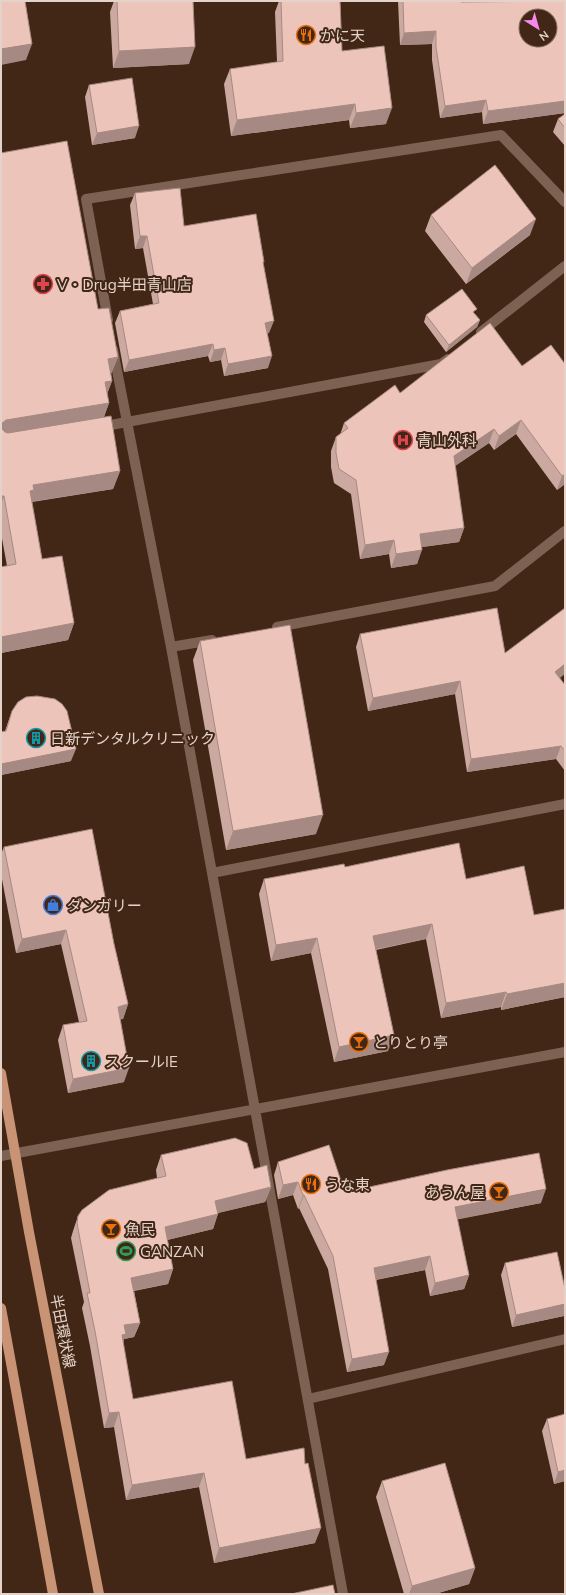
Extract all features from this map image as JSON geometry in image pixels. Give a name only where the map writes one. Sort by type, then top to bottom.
[{"type":"main road","name":"半田環状線","points":[[1,1073],[31,1239],[99,1594]]},
{"type":"main road","points":[[1,1308],[53,1594]]},
{"type":"street","points":[[343,1594],[171,648],[110,334],[86,200],[501,135],[565,202]]},
{"type":"street","points":[[472,339],[565,266]]},
{"type":"street","points":[[88,429],[441,364],[454,354]]},
{"type":"street","points":[[264,630],[495,586],[565,531]]},
{"type":"street","points":[[171,648],[225,637]]},
{"type":"street","points":[[212,873],[565,804]]},
{"type":"street","points":[[1,1156],[565,1052]]},
{"type":"street","points":[[308,1399],[565,1339]]},
{"type":"building","points":[[1,1],[25,1],[32,44],[1,49]]},
{"type":"building","points":[[117,1],[193,1],[195,47],[119,51]]},
{"type":"building","points":[[281,1],[340,1],[342,51],[384,46],[392,108],[356,113],[355,104],[237,120],[230,69],[283,61]]},
{"type":"building","points":[[403,1],[565,1],[565,101],[488,111],[486,100],[445,106],[436,47],[436,31],[404,33]]},
{"type":"building","points":[[132,78],[139,126],[97,133],[89,85]]},
{"type":"building","points":[[565,114],[565,128],[558,119]]},
{"type":"building","name":"V・Drug半田青山店","points":[[67,141],[98,309],[109,308],[118,357],[108,359],[112,381],[105,382],[109,403],[6,420],[1,424],[1,153]]},
{"type":"building","points":[[495,165],[536,219],[472,268],[431,215]]},
{"type":"building","points":[[180,188],[184,226],[256,214],[274,321],[265,323],[272,356],[228,364],[225,348],[214,350],[213,344],[129,360],[120,311],[159,303],[147,236],[140,236],[135,193]]},
{"type":"building","points":[[462,289],[477,309],[473,312],[480,320],[449,345],[426,315]]},
{"type":"building","points":[[490,323],[522,366],[551,345],[565,364],[565,474],[562,476],[521,420],[499,436],[494,429],[454,456],[464,528],[420,534],[422,550],[396,554],[394,540],[365,545],[356,480],[339,469],[336,453],[336,437],[348,428],[344,423],[395,385],[400,393]]},
{"type":"building","points":[[111,416],[120,471],[33,485],[34,490],[30,491],[42,559],[62,556],[74,623],[1,637],[1,567],[16,564],[4,496],[1,496],[1,428],[8,433]]},
{"type":"building","points":[[497,608],[505,653],[565,608],[565,664],[555,672],[565,685],[565,751],[561,746],[471,759],[460,681],[373,698],[360,634]]},
{"type":"building","points":[[290,625],[323,815],[233,831],[200,641]]},
{"type":"building","name":"日新デンタルクリニック","points":[[37,696],[55,699],[62,704],[67,711],[76,749],[1,764],[1,732],[6,731],[12,711],[18,702],[26,697]]},
{"type":"building","points":[[92,829],[114,944],[128,1004],[118,1007],[129,1068],[73,1079],[63,1025],[87,1021],[66,930],[22,939],[4,847]]},
{"type":"building","points":[[459,843],[466,879],[524,866],[534,915],[565,909],[565,983],[507,994],[506,992],[446,1003],[432,924],[373,936],[394,1035],[339,1047],[317,938],[276,945],[264,879],[344,864],[345,867]]},
{"type":"building","points":[[235,1138],[247,1143],[254,1169],[267,1165],[271,1187],[215,1201],[218,1214],[165,1227],[173,1269],[131,1278],[140,1323],[124,1325],[126,1334],[122,1335],[133,1399],[232,1381],[246,1459],[304,1448],[305,1464],[308,1463],[321,1528],[219,1548],[204,1473],[132,1485],[119,1412],[109,1413],[87,1293],[90,1293],[77,1223],[78,1216],[82,1210],[109,1190],[166,1176],[161,1155]]},
{"type":"building","points":[[329,1145],[342,1184],[347,1181],[351,1191],[447,1170],[539,1153],[546,1189],[455,1207],[469,1275],[435,1283],[430,1256],[374,1268],[389,1352],[352,1359],[333,1256],[298,1182],[283,1185],[278,1162]]},
{"type":"building","points":[[557,1252],[565,1289],[565,1304],[516,1315],[505,1263]]},
{"type":"building","points":[[565,1414],[565,1470],[558,1472],[547,1419]]},
{"type":"building","points":[[445,1463],[475,1568],[412,1586],[382,1481]]},
{"type":"building","points":[[333,1585],[335,1594],[291,1594]]},
{"type":"place","name":"かに天","points":[[306,35]]},
{"type":"place","name":"V・Drug半田青山店","points":[[43,284]]},
{"type":"place","name":"青山外科","points":[[403,440]]},
{"type":"place","name":"日新デンタルクリニック","points":[[36,738]]},
{"type":"place","name":"ダンガリー","points":[[53,905]]},
{"type":"place","name":"とりとり亭","points":[[359,1042]]},
{"type":"place","name":"スクールIE","points":[[91,1061]]},
{"type":"place","name":"うな東","points":[[311,1184]]},
{"type":"place","name":"あうん屋","points":[[499,1192]]},
{"type":"place","name":"魚民","points":[[111,1229]]},
{"type":"place","name":"GANZAN","points":[[126,1251]]}]
